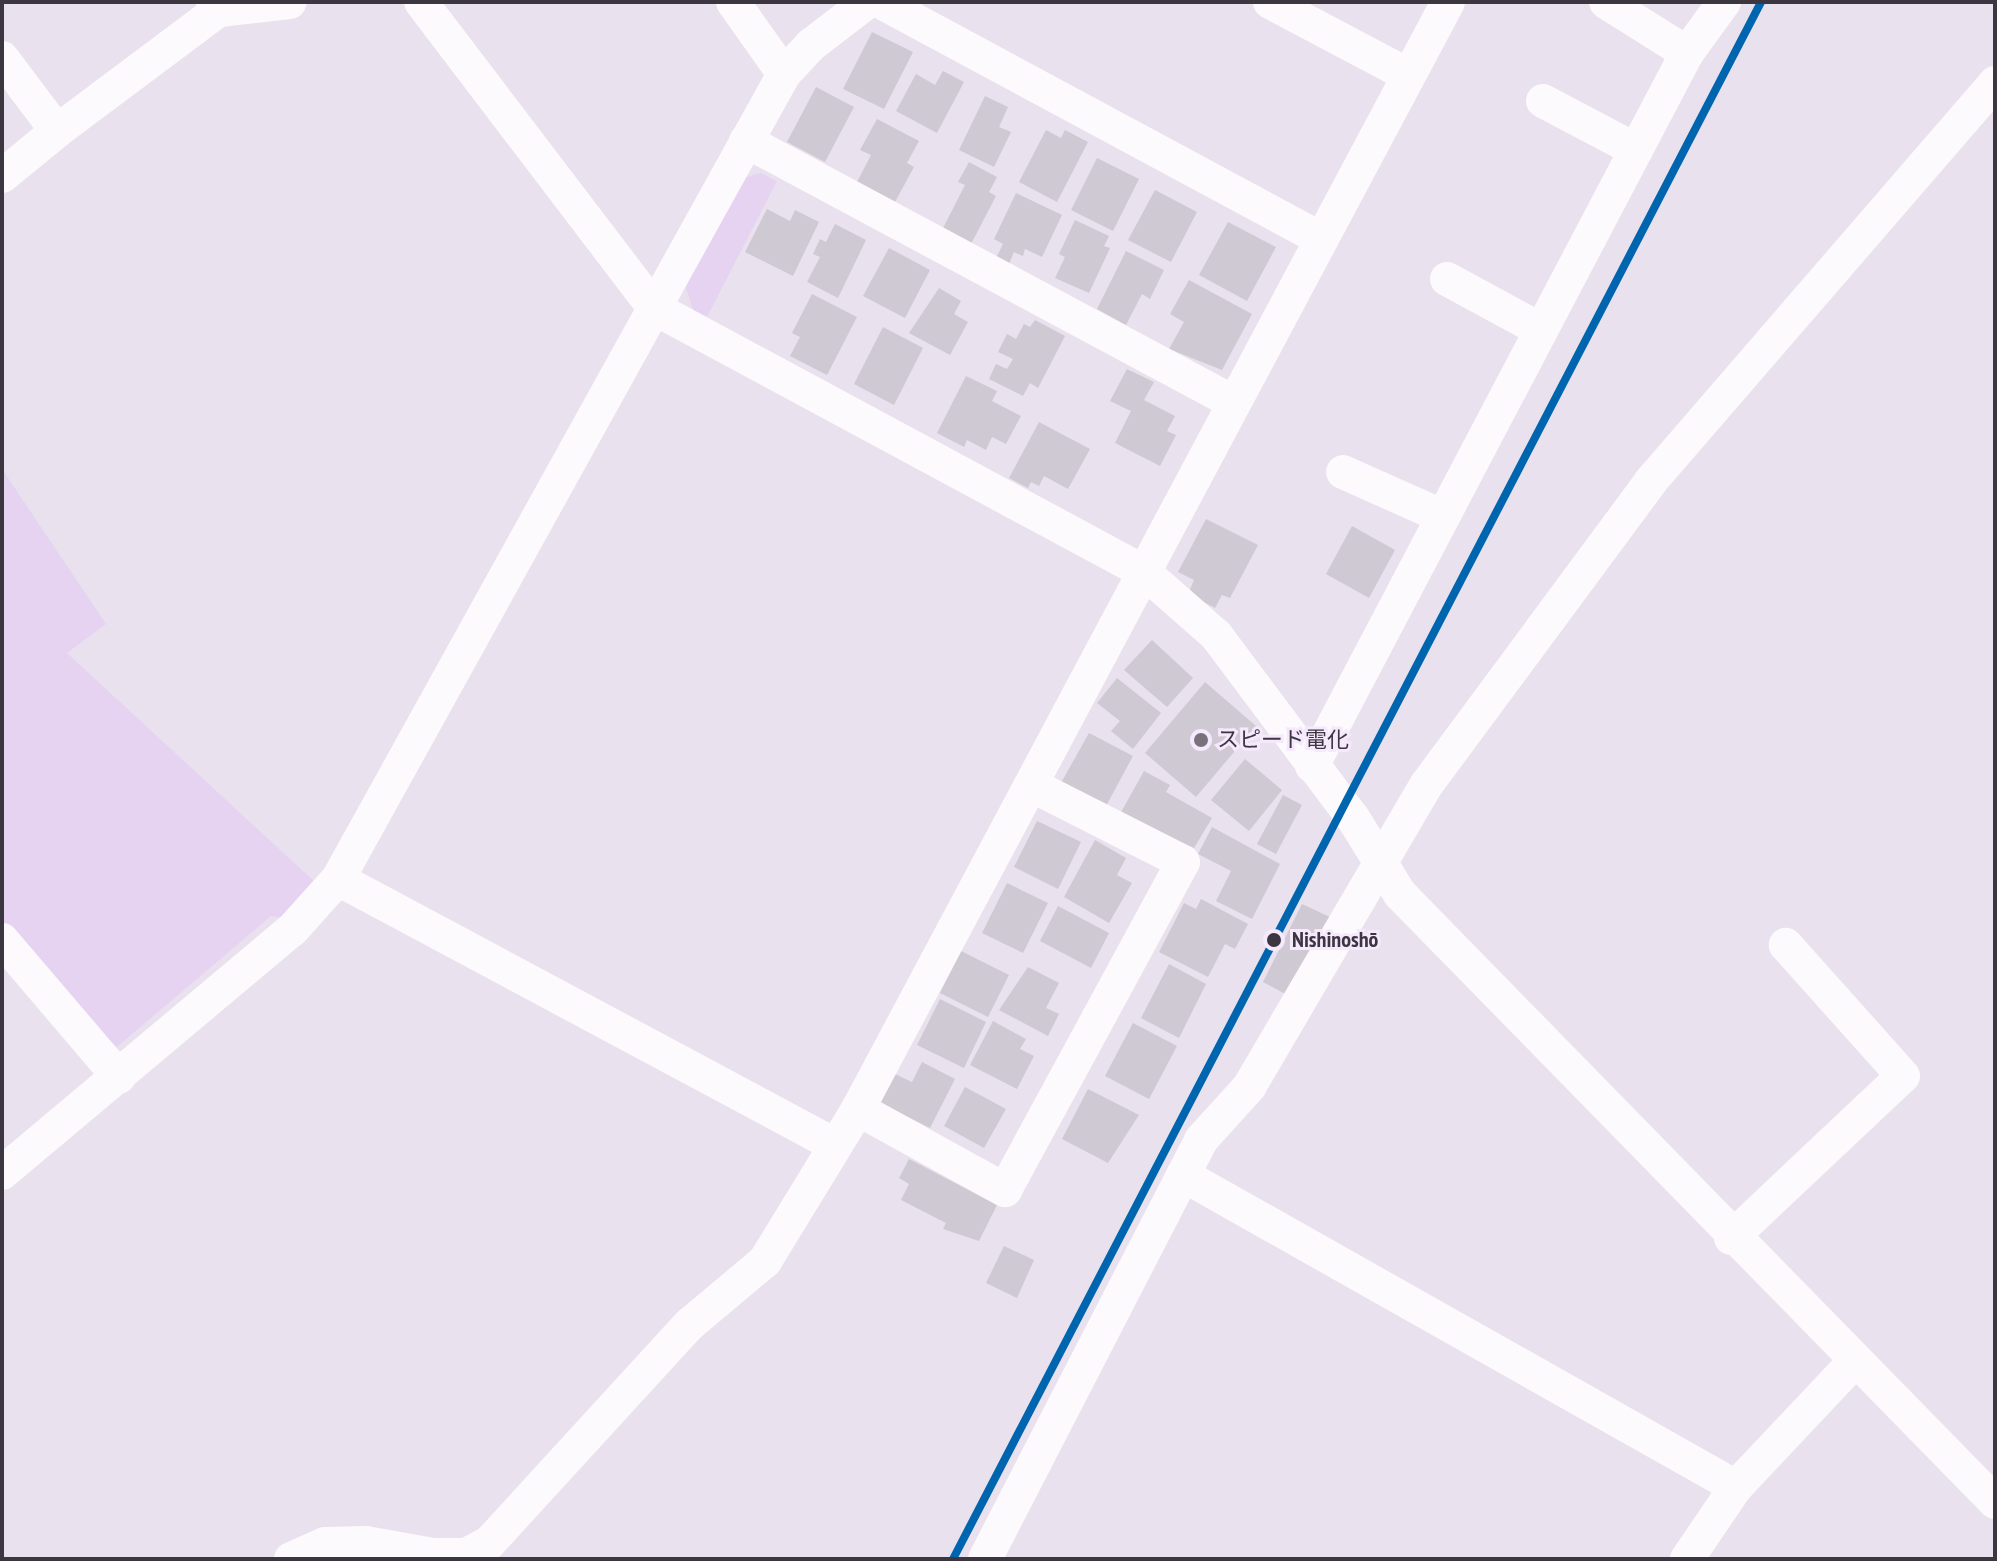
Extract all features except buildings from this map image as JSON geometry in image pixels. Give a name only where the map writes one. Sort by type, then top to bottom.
[{"type":"street","points":[[2,176],[216,6],[290,2]]},
{"type":"street","points":[[421,2],[654,308],[1144,572],[1216,635],[1380,861],[1400,894],[1731,1238],[1995,1502]]},
{"type":"street","points":[[733,2],[784,74]]},
{"type":"street","points":[[2,1173],[292,930],[338,879],[784,74],[811,45],[867,2]]},
{"type":"street","points":[[881,2],[1320,238]]},
{"type":"street","points":[[1270,2],[1406,74]]},
{"type":"street","points":[[291,1559],[325,1544],[366,1543],[433,1555],[466,1555],[489,1543],[690,1324],[765,1261],[858,1109],[1033,786],[1406,74],[1448,2]]},
{"type":"street","points":[[1606,2],[1687,53]]},
{"type":"street","points":[[1312,766],[1687,53],[1724,2]]},
{"type":"street","points":[[2,58],[57,131]]},
{"type":"street","points":[[985,1559],[1201,1140],[1249,1087],[1427,784],[1651,481],[1995,83]]},
{"type":"street","points":[[1543,101],[1636,150]]},
{"type":"street","points":[[746,141],[1233,402]]},
{"type":"street","points":[[1447,279],[1541,330]]},
{"type":"street","points":[[1343,472],[1442,516]]},
{"type":"street","points":[[858,1109],[1005,1190],[1183,862],[1033,786]]},
{"type":"street","points":[[338,879],[835,1145]]},
{"type":"street","points":[[2,940],[119,1077]]},
{"type":"street","points":[[1731,1238],[1903,1076],[1786,945]]},
{"type":"street","points":[[1183,1175],[1736,1487]]},
{"type":"street","points":[[1687,1559],[1736,1487],[1854,1362]]},
{"type":"shaded area","points":[[761,173],[777,181],[707,317],[693,310],[685,285],[740,179]]},
{"type":"shaded area","points":[[2,469],[106,624],[67,653],[317,884],[286,918],[271,916],[117,1047],[95,1036],[2,926]]},
{"type":"transit line","points":[[953,1559],[1761,2]]},
{"type":"place","name":"スピード電化","points":[[1201,740]]},
{"type":"place","name":"Nishinoshō","points":[[1274,940]]}]
